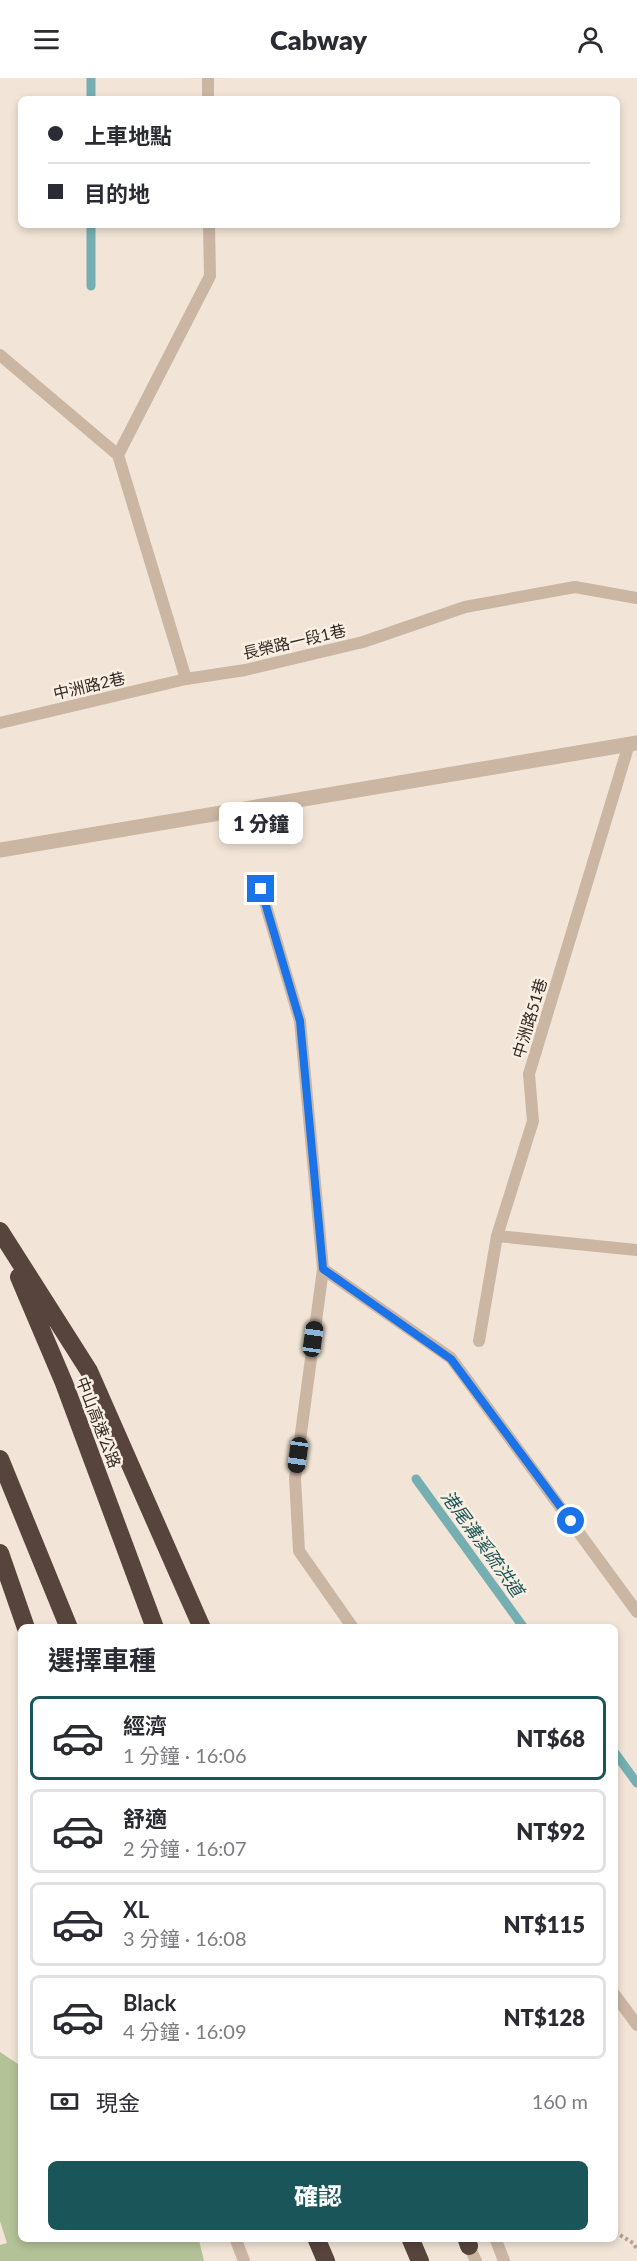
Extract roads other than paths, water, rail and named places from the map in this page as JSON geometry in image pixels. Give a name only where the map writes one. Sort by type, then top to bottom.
[{"type":"highway","name":"中山高速公路","points":[[0,1232],[64,1383],[154,1624]]},
{"type":"highway","points":[[0,1232],[89,1371],[200,1624]]},
{"type":"highway","points":[[0,1459],[67,1624]]},
{"type":"highway","points":[[0,1553],[25,1624]]},
{"type":"highway","points":[[318,2242],[326,2261]]},
{"type":"highway","points":[[412,2242],[420,2261]]},
{"type":"street","points":[[0,850],[633,743]]},
{"type":"lane","points":[[208,78],[208,96]]},
{"type":"lane","points":[[118,455],[210,276],[209,228]]},
{"type":"lane","points":[[0,355],[118,455],[186,680]]},
{"type":"lane","name":"長榮路一段1巷","points":[[186,680],[245,670],[363,642],[465,607],[575,587],[637,598]]},
{"type":"lane","name":"中洲路2巷","points":[[0,723],[186,680]]},
{"type":"lane","name":"中洲路51巷","points":[[479,1341],[497,1236],[533,1122],[529,1074],[633,743]]},
{"type":"lane","points":[[261,889],[300,1021],[323,1269],[295,1478],[299,1551],[350,1624]]},
{"type":"lane","points":[[497,1236],[637,1250]]},
{"type":"lane","points":[[323,1269],[451,1359],[637,1612]]},
{"type":"lane","points":[[618,1999],[637,2025]]},
{"type":"lane","points":[[237,2242],[244,2261]]},
{"type":"lane","points":[[497,2242],[504,2261]]},
{"type":"waterway","name":"港尾溝溪疏洪道","points":[[91,78],[91,96]]},
{"type":"waterway","name":"港尾溝溪疏洪道","points":[[91,228],[91,286]]},
{"type":"waterway","name":"港尾溝溪疏洪道","points":[[416,1479],[521,1624]]},
{"type":"waterway","name":"港尾溝溪疏洪道","points":[[618,1757],[637,1783]]}]
